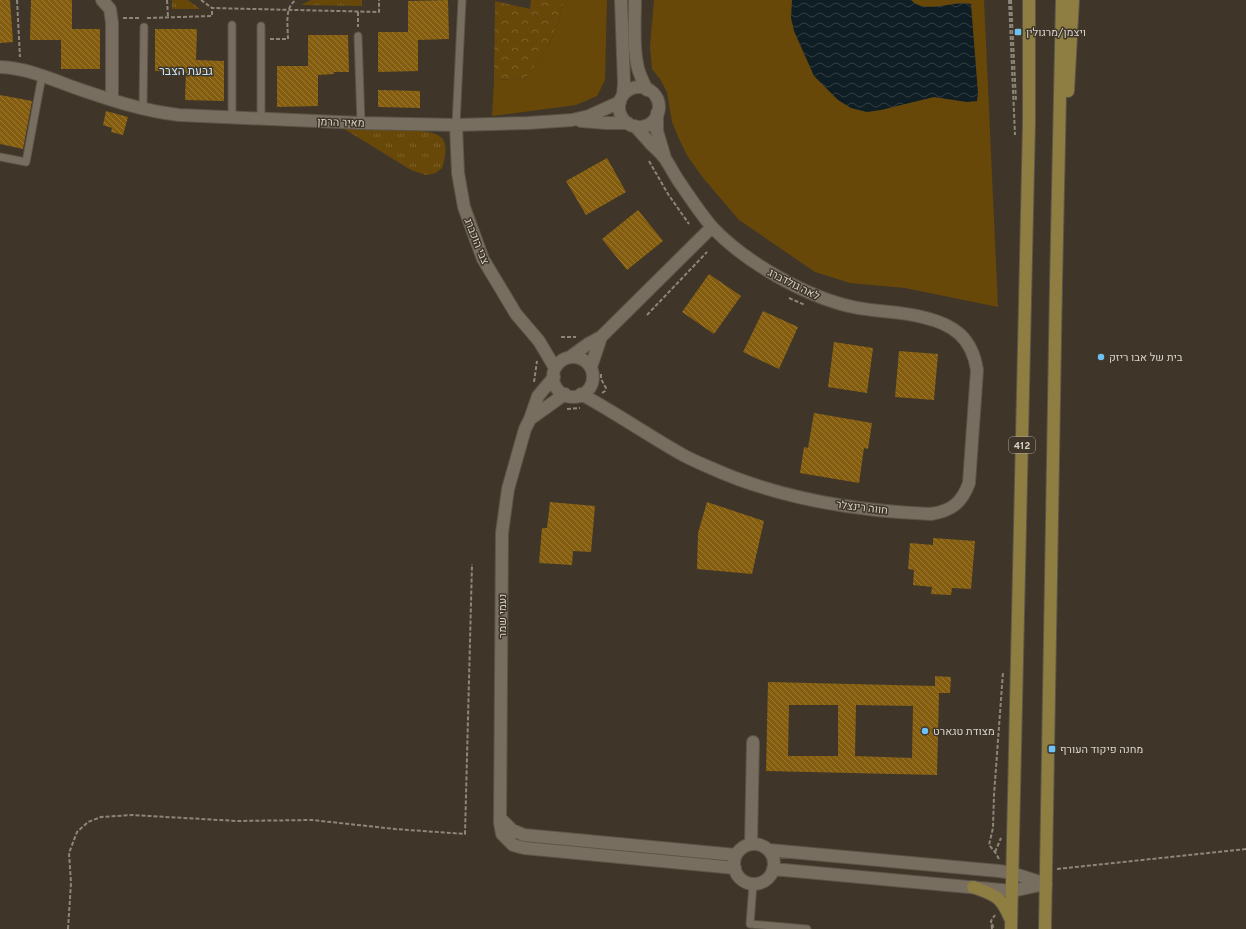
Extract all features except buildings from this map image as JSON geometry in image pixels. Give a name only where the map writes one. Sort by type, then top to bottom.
[{"type":"main road","points":[[1025,0],[1029,44]]},
{"type":"main road","name":"412","points":[[1011,926],[1029,123],[1030,0]]},
{"type":"main road","points":[[1045,929],[1062,0]]},
{"type":"main road","points":[[1056,284],[1073,0]]},
{"type":"main road","points":[[973,887],[999,898],[1006,909],[1011,926]]},
{"type":"street","points":[[102,0],[110,9],[112,18],[112,100]]},
{"type":"street","points":[[621,0],[624,83],[619,112],[621,117],[631,125],[643,126],[652,122],[658,108],[655,97],[647,90],[640,77],[636,63],[635,0]]},
{"type":"street","name":"מאיר הרמן","points":[[0,67],[20,69],[112,100],[143,109],[166,113],[361,123],[456,125],[572,120],[631,125]]},
{"type":"street","points":[[621,98],[632,89],[637,88],[647,90]]},
{"type":"street","name":"מאיר הרמן","points":[[572,120],[589,116],[621,98]]},
{"type":"street","name":"לאה גולדברג","points":[[657,113],[657,131],[665,159]]},
{"type":"street","name":"צבי הוכברג","points":[[456,125],[458,173],[464,207],[483,259],[516,314],[539,341],[555,373]]},
{"type":"street","name":"לאה גולדברג","points":[[631,125],[665,159],[712,227],[757,264],[799,288],[827,300],[854,307],[912,314],[931,319],[945,324],[965,340]]},
{"type":"street","points":[[568,358],[576,357],[587,362],[591,367],[593,378],[589,389],[581,394],[573,396],[565,394],[558,389],[555,384],[555,373],[558,364],[601,337],[712,227]]},
{"type":"street","points":[[591,367],[601,337]]},
{"type":"street","name":"חווה רינצלר","points":[[581,394],[615,413],[684,456],[731,476],[776,492],[851,507],[931,514],[941,512],[956,504],[966,492],[969,483],[977,370],[975,357],[965,340]]},
{"type":"street","name":"צבי הוכברג","points":[[539,341],[568,358]]},
{"type":"street","name":"נעמי שמר","points":[[555,373],[538,396],[525,429],[508,489],[502,533],[500,818],[502,834],[513,845],[524,848],[734,868]]},
{"type":"street","name":"חווה רינצלר","points":[[592,384],[615,413]]},
{"type":"street","points":[[530,419],[565,394]]},
{"type":"street","points":[[751,844],[753,742]]},
{"type":"street","points":[[500,818],[512,830],[524,835],[736,855]]},
{"type":"street","points":[[769,850],[774,862],[773,869],[766,880],[753,884],[740,878],[734,868],[736,855],[745,846],[757,844],[769,850],[1000,871],[1012,873],[1046,884]]},
{"type":"street","points":[[773,869],[1012,891],[1046,884]]},
{"type":"lane","points":[[456,125],[462,0]]},
{"type":"lane","points":[[232,25],[232,117]]},
{"type":"lane","points":[[261,26],[261,118]]},
{"type":"lane","points":[[143,109],[144,27]]},
{"type":"lane","points":[[358,36],[361,123]]},
{"type":"lane","points":[[0,158],[26,162],[42,76]]},
{"type":"lane","points":[[753,884],[750,924],[807,929]]},
{"type":"path","points":[[17,0],[20,69]]},
{"type":"path","points":[[167,0],[168,17]]},
{"type":"path","points":[[201,0],[212,8],[358,12],[379,12],[379,0]]},
{"type":"path","points":[[261,39],[288,39],[288,10],[291,3],[296,0]]},
{"type":"path","points":[[112,18],[212,16],[212,8]]},
{"type":"path","points":[[358,12],[358,36]]},
{"type":"path","points":[[647,157],[664,188],[689,224]]},
{"type":"path","points":[[647,315],[707,252]]},
{"type":"path","points":[[786,296],[808,306]]},
{"type":"path","points":[[561,337],[580,337]]},
{"type":"path","points":[[533,385],[537,360]]},
{"type":"path","points":[[563,409],[577,407],[582,408]]},
{"type":"path","points":[[68,929],[71,883],[69,853],[77,832],[88,822],[101,816],[132,815],[237,821],[312,820],[395,829],[466,834],[472,564]]},
{"type":"path","points":[[1046,870],[1246,849]]},
{"type":"path","points":[[991,921],[993,929]]},
{"type":"green space","points":[[172,0],[188,0],[200,9],[172,9]]},
{"type":"green space","points":[[311,0],[362,0],[362,6],[301,5]]},
{"type":"green space","points":[[531,0],[564,0],[559,20],[548,47],[526,78],[494,80],[495,1],[530,9]]},
{"type":"green space","points":[[564,0],[607,0],[605,80],[597,96],[576,105],[492,116],[494,80],[526,78],[548,47],[559,20]]},
{"type":"green space","points":[[654,0],[984,0],[998,307],[905,288],[850,283],[815,272],[739,220],[704,179],[688,157],[672,122],[667,92],[660,79],[652,69],[650,47]]},
{"type":"green space","points":[[341,127],[425,131],[436,134],[442,138],[445,144],[445,157],[442,168],[436,173],[426,175],[411,170]]},
{"type":"water","points":[[792,0],[911,0],[917,4],[932,7],[964,3],[971,4],[978,93],[977,101],[967,102],[934,97],[867,112],[851,108],[838,100],[814,76],[794,31],[791,18]]},
{"type":"place","name":"ויצמן/מרגולין","points":[[1018,32]]},
{"type":"place","name":"בית של אבו ריזק","points":[[1101,357]]},
{"type":"place","name":"מצודת טגארט","points":[[925,731]]},
{"type":"place","name":"מחנה פיקוד העורף","points":[[1052,749]]},
{"type":"district","name":"גבעת הצבר","points":[[186,71]]}]
